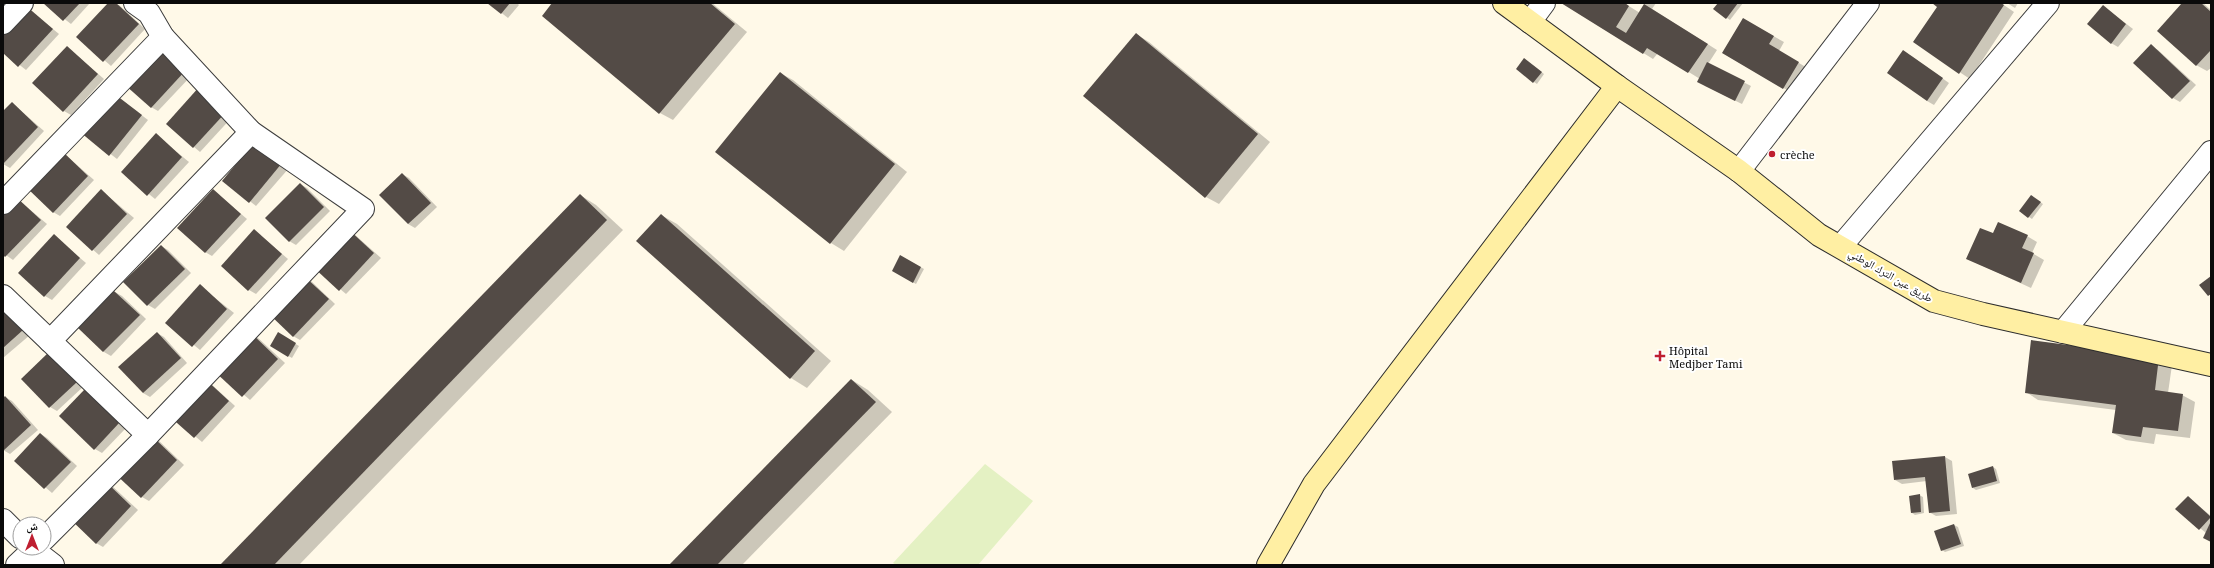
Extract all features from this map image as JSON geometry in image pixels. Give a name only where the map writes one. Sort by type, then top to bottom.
[{"type":"main road","name":"طريق عين الترك الوطني","points":[[1504,3],[1617,86],[1739,172],[1819,235],[1841,246],[1934,301],[1983,314],[2211,365]]},
{"type":"main road","points":[[1268,565],[1314,484],[1617,86]]},
{"type":"street","points":[[3,22],[22,3]]},
{"type":"street","points":[[52,526],[148,435],[362,209],[251,132],[163,38],[149,13],[135,3]]},
{"type":"street","points":[[1530,22],[1544,3]]},
{"type":"street","points":[[1739,172],[1868,3]]},
{"type":"street","points":[[1841,246],[2048,3]]},
{"type":"street","points":[[3,203],[163,38]]},
{"type":"street","points":[[50,341],[251,132]]},
{"type":"street","points":[[2063,332],[2211,152]]},
{"type":"street","points":[[3,296],[148,435]]},
{"type":"street","points":[[3,520],[12,527]]},
{"type":"street","points":[[17,565],[24,556]]},
{"type":"street","points":[[44,556],[53,565]]},
{"type":"green space","points":[[985,464],[1033,501],[978,565],[896,565],[893,563]]},
{"type":"building","points":[[43,3],[80,3],[63,21]]},
{"type":"building","points":[[108,3],[116,3],[139,24],[103,62],[76,37]]},
{"type":"building","points":[[487,3],[510,3],[501,14]]},
{"type":"building","points":[[552,3],[710,3],[735,24],[659,114],[542,16]]},
{"type":"building","points":[[1561,3],[1625,3],[1629,6],[1616,27],[1626,33],[1644,4],[1708,44],[1688,73],[1647,48],[1643,54]]},
{"type":"building","points":[[1718,3],[1738,3],[1726,19],[1713,9]]},
{"type":"building","points":[[1932,3],[2001,3],[2004,5],[1959,74],[1913,42],[1937,7]]},
{"type":"building","points":[[2182,3],[2201,3],[2211,12],[2211,50],[2196,66],[2157,31]]},
{"type":"building","points":[[25,5],[53,29],[18,67],[3,53],[3,29]]},
{"type":"building","points":[[2103,5],[2126,24],[2111,44],[2087,24]]},
{"type":"building","points":[[1743,18],[1774,36],[1769,44],[1799,62],[1783,89],[1722,53]]},
{"type":"building","points":[[1136,33],[1258,134],[1205,198],[1083,96]]},
{"type":"building","points":[[2151,44],[2190,81],[2172,99],[2133,63]]},
{"type":"building","points":[[67,46],[98,74],[63,112],[32,83]]},
{"type":"building","points":[[160,47],[186,70],[151,108],[125,85]]},
{"type":"building","points":[[1903,50],[1943,78],[1927,101],[1887,73]]},
{"type":"building","points":[[1524,58],[1542,72],[1533,83],[1516,69]]},
{"type":"building","points":[[1707,62],[1745,81],[1735,101],[1697,82]]},
{"type":"building","points":[[780,72],[895,164],[830,244],[715,152]]},
{"type":"building","points":[[200,86],[227,111],[193,148],[166,124]]},
{"type":"building","points":[[112,92],[142,115],[109,156],[80,132]]},
{"type":"building","points":[[12,102],[38,127],[3,164],[3,111]]},
{"type":"building","points":[[156,133],[182,157],[147,196],[121,172]]},
{"type":"building","points":[[255,141],[282,163],[249,203],[222,181]]},
{"type":"building","points":[[61,150],[88,176],[53,213],[26,187]]},
{"type":"building","points":[[402,173],[431,203],[408,224],[379,195]]},
{"type":"building","points":[[300,183],[324,207],[289,242],[265,218]]},
{"type":"building","points":[[101,189],[127,214],[92,251],[66,227]]},
{"type":"building","points":[[213,189],[241,214],[205,253],[177,228]]},
{"type":"building","points":[[580,194],[607,220],[274,565],[220,565]]},
{"type":"building","points":[[2031,195],[2041,202],[2028,218],[2019,211]]},
{"type":"building","points":[[15,196],[41,220],[5,257],[3,255],[3,208]]},
{"type":"building","points":[[661,214],[815,351],[790,379],[636,241]]},
{"type":"building","points":[[1998,222],[2028,235],[2022,248],[2034,253],[2021,283],[1966,259],[1980,228],[1993,233]]},
{"type":"building","points":[[347,228],[374,253],[339,291],[312,266]]},
{"type":"building","points":[[254,229],[282,254],[248,291],[221,266]]},
{"type":"building","points":[[54,234],[80,258],[44,297],[18,273]]},
{"type":"building","points":[[161,245],[185,269],[147,306],[123,282]]},
{"type":"building","points":[[900,255],[921,267],[913,283],[892,271]]},
{"type":"building","points":[[304,276],[329,299],[293,337],[268,313]]},
{"type":"building","points":[[2211,276],[2211,294],[2208,296],[2199,285]]},
{"type":"building","points":[[200,284],[227,309],[192,347],[165,323]]},
{"type":"building","points":[[114,291],[140,315],[103,352],[78,328]]},
{"type":"building","points":[[3,308],[23,330],[3,348]]},
{"type":"building","points":[[157,332],[181,358],[143,393],[118,367]]},
{"type":"building","points":[[250,332],[278,359],[242,397],[213,370]]},
{"type":"building","points":[[278,332],[296,343],[288,357],[270,346]]},
{"type":"building","points":[[2031,340],[2159,357],[2155,390],[2183,394],[2178,431],[2143,427],[2141,437],[2112,433],[2116,405],[2025,393]]},
{"type":"building","points":[[49,352],[77,382],[49,408],[21,379]]},
{"type":"building","points":[[203,377],[229,401],[194,438],[168,415]]},
{"type":"building","points":[[851,379],[876,402],[717,565],[669,565]]},
{"type":"building","points":[[85,389],[120,422],[94,450],[59,416]]},
{"type":"building","points":[[5,396],[31,425],[3,451],[3,398]]},
{"type":"building","points":[[40,433],[71,462],[44,489],[14,461]]},
{"type":"building","points":[[149,433],[177,460],[141,498],[112,471]]},
{"type":"building","points":[[1945,456],[1950,511],[1929,513],[1925,477],[1894,480],[1892,461]]},
{"type":"building","points":[[1993,466],[1997,481],[1972,488],[1968,474]]},
{"type":"building","points":[[102,478],[131,506],[96,544],[67,516]]},
{"type":"building","points":[[1920,494],[1921,512],[1911,513],[1909,496]]},
{"type":"building","points":[[2188,496],[2211,517],[2199,530],[2175,509]]},
{"type":"building","points":[[2211,521],[2211,542],[2203,538]]},
{"type":"building","points":[[1954,524],[1961,544],[1941,551],[1934,531]]},
{"type":"place","name":"crèche","points":[[1772,154]]},
{"type":"place","name":"Hôpital Medjber Tami","points":[[1660,356]]}]
